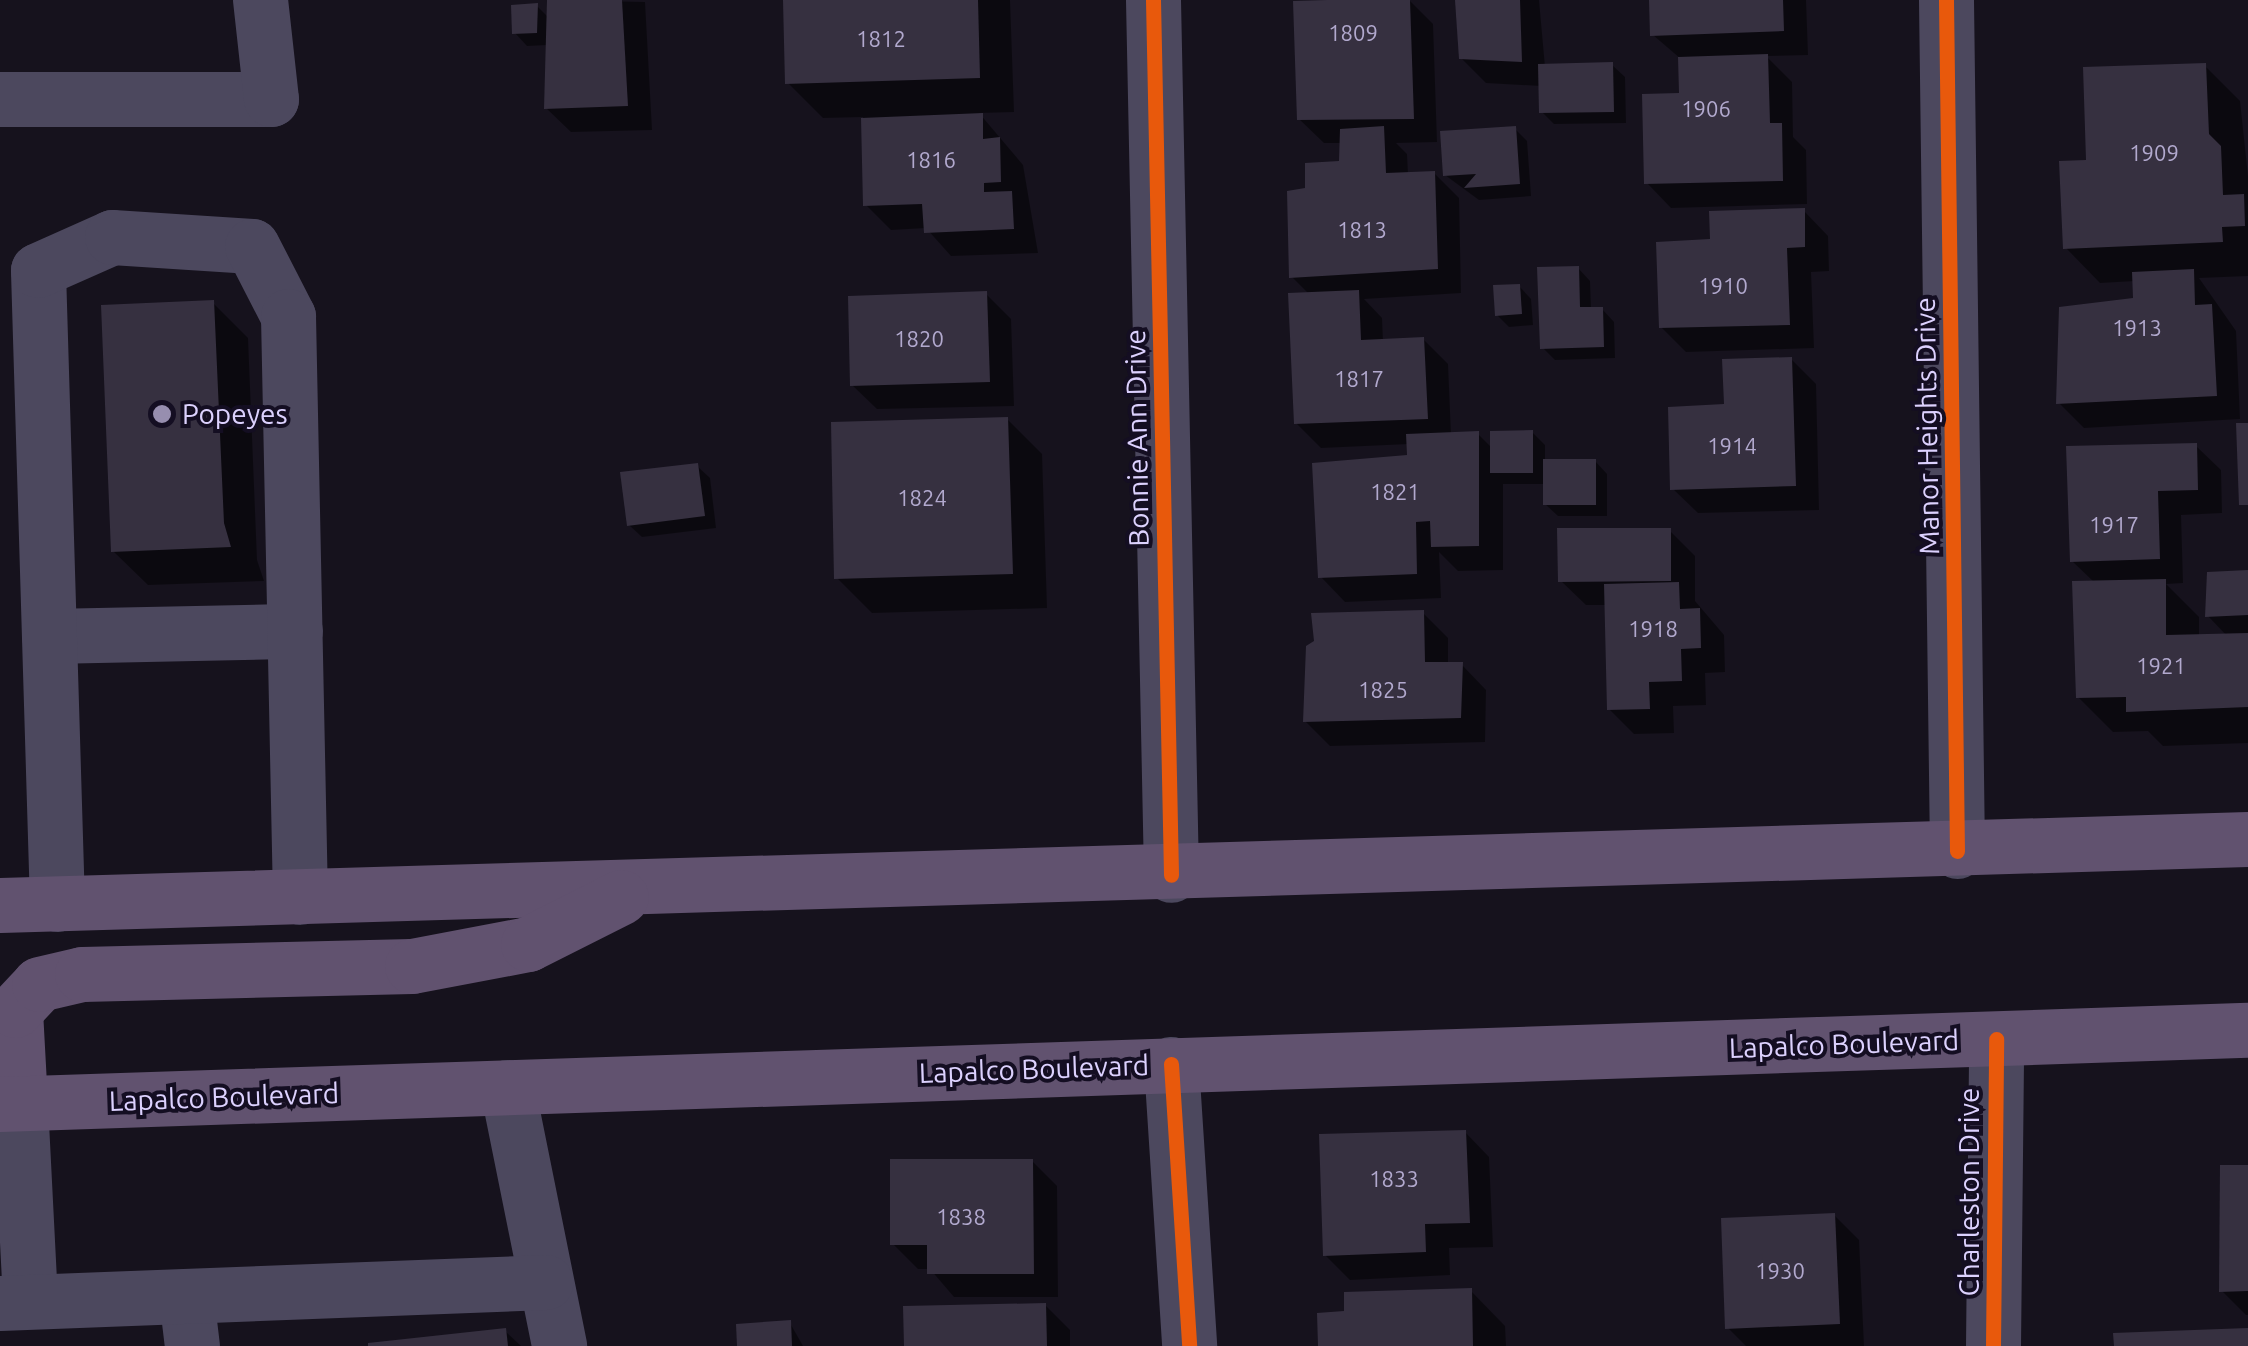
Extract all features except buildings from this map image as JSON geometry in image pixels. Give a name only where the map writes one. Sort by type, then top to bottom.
[{"type":"main road","points":[[0,905],[1171,875],[2248,839]]},
{"type":"main road","points":[[10,1104],[15,1010],[39,984],[82,974],[412,966],[528,944],[638,890]]},
{"type":"main road","name":"Lapalco Boulevard","points":[[10,1104],[2248,1030]]},
{"type":"street","points":[[0,99],[271,99],[260,0]]},
{"type":"street","name":"Bonnie Ann Drive","points":[[1153,0],[1171,875]]},
{"type":"street","name":"Manor Heights Drive","points":[[1946,0],[1957,851]]},
{"type":"street","points":[[56,904],[38,270],[112,237],[252,246],[288,316],[300,897]]},
{"type":"street","points":[[49,636],[295,632]]},
{"type":"street","name":"Charleston Drive","points":[[1993,1346],[1996,1039]]},
{"type":"street","points":[[1171,1064],[1189,1346]]},
{"type":"street","points":[[507,1087],[559,1346]]},
{"type":"street","points":[[10,1104],[15,1302],[189,1321],[546,1282]]},
{"type":"cycle path","points":[[1153,0],[1171,875]]},
{"type":"cycle path","points":[[1946,0],[1957,851]]},
{"type":"cycle path","points":[[1993,1346],[1996,1039]]},
{"type":"cycle path","points":[[1171,1064],[1189,1346]]},
{"type":"place","name":"Popeyes","points":[[162,414]]}]
